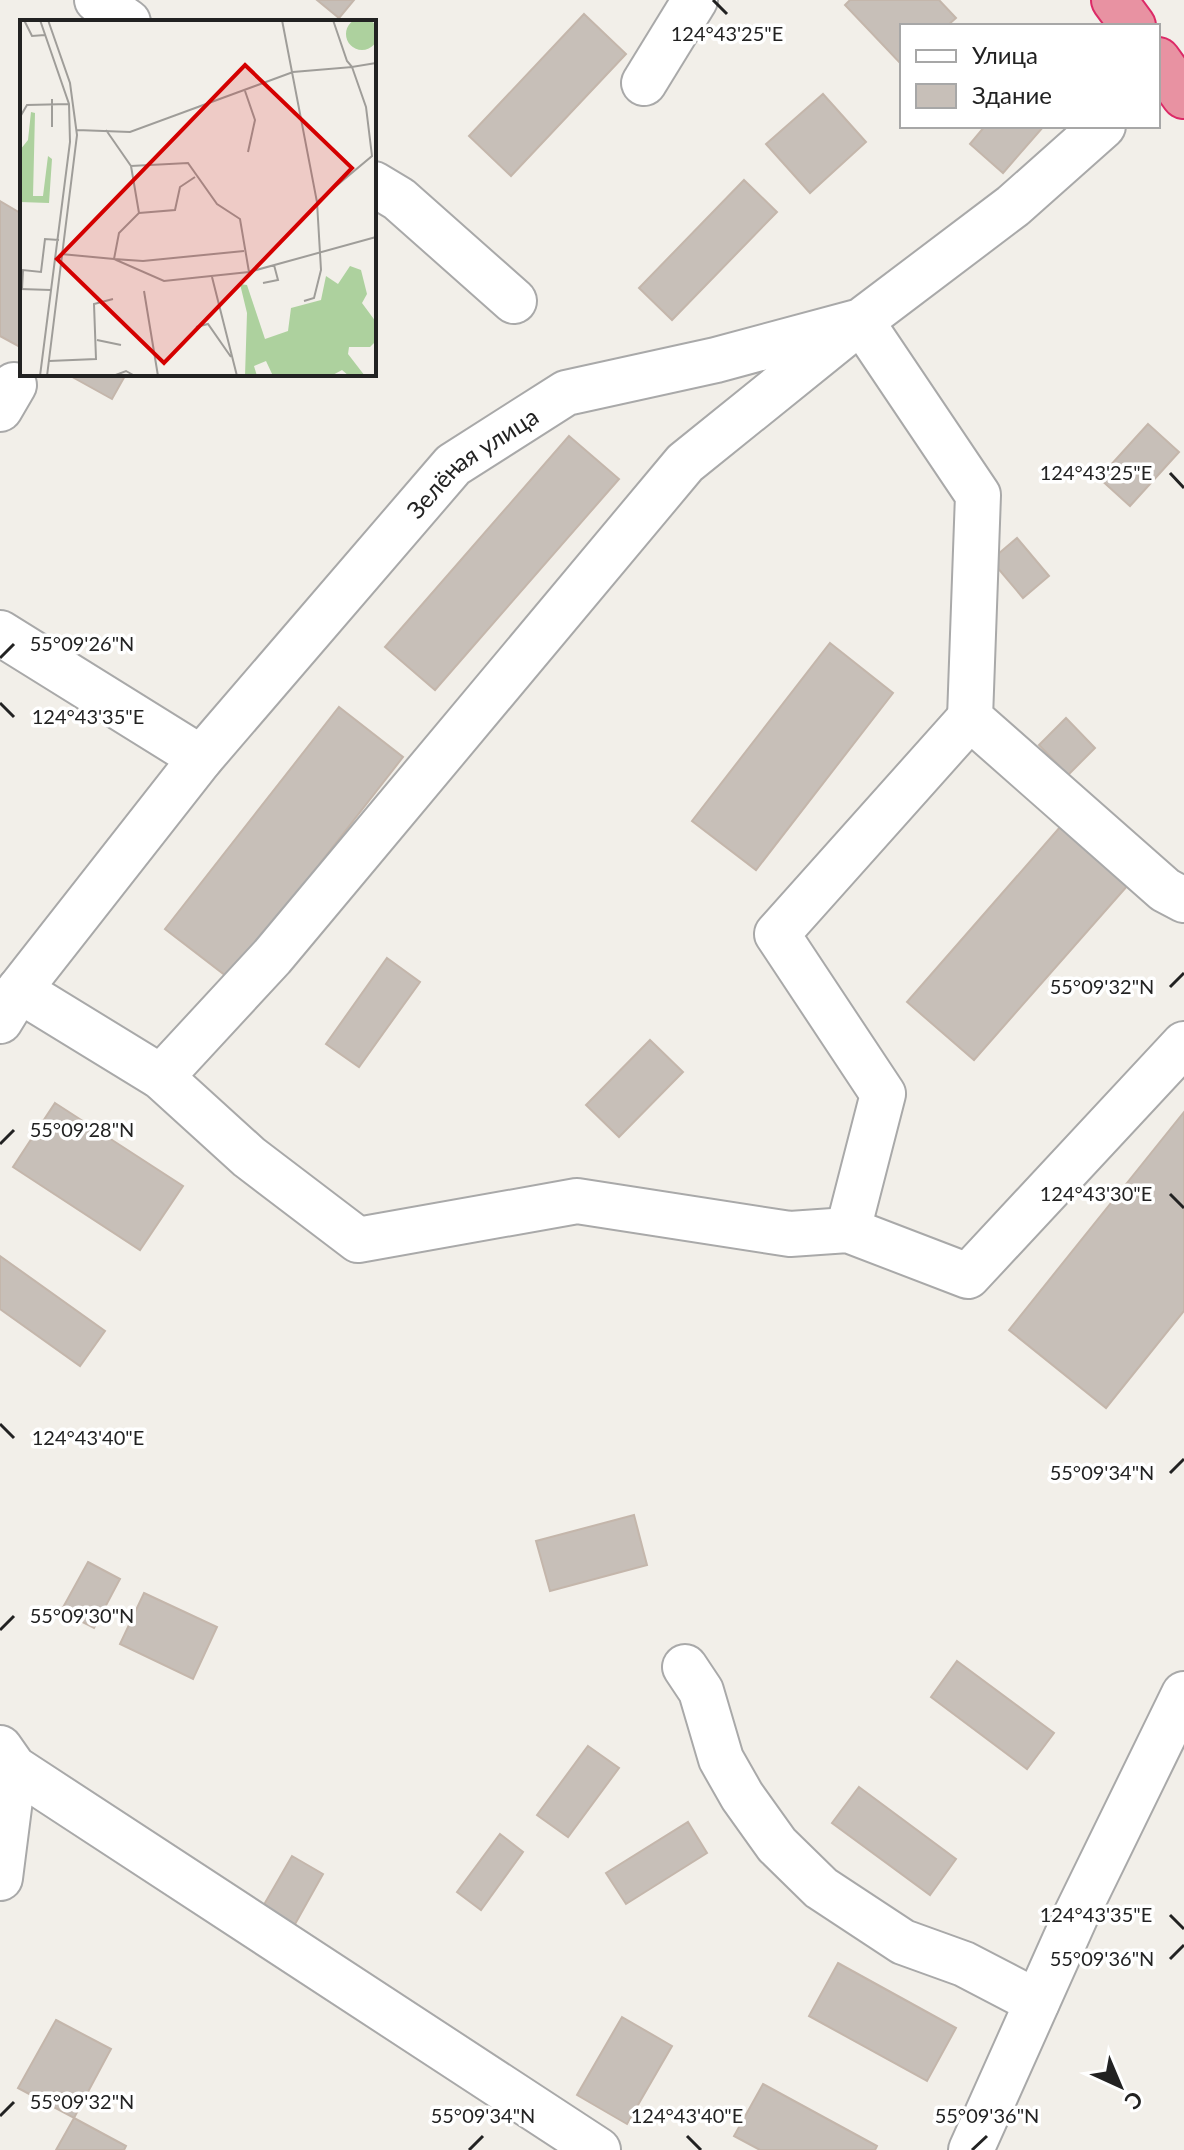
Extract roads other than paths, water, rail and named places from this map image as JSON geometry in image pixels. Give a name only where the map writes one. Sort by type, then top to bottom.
[{"type":"highway","points":[[1114,0],[1132,24]]},
{"type":"street","points":[[97,0],[125,20]]},
{"type":"street","points":[[644,83],[695,0]]},
{"type":"street","name":"Зелёная улица","points":[[9,1005],[201,758],[453,465],[566,393],[716,360],[861,321],[1013,206],[1101,128]]},
{"type":"street","points":[[376,185],[399,199],[514,301]]},
{"type":"street","points":[[161,1077],[272,957],[685,463],[861,321],[978,495],[970,718],[777,934],[883,1094],[848,1230]]},
{"type":"street","points":[[0,633],[201,758]]},
{"type":"street","points":[[970,718],[1165,890],[1184,900]]},
{"type":"street","points":[[9,1005],[161,1077],[249,1157],[358,1240],[577,1201],[790,1234],[848,1230],[968,1276],[1184,1044]]},
{"type":"street","points":[[685,1667],[701,1691],[721,1759],[742,1796],[777,1845],[821,1888],[903,1942],[964,1964],[1037,2002]]},
{"type":"street","points":[[971,2150],[1037,2002],[1184,1694]]},
{"type":"street","points":[[0,1878],[7,1758]]},
{"type":"street","points":[[7,1758],[598,2150]]}]
